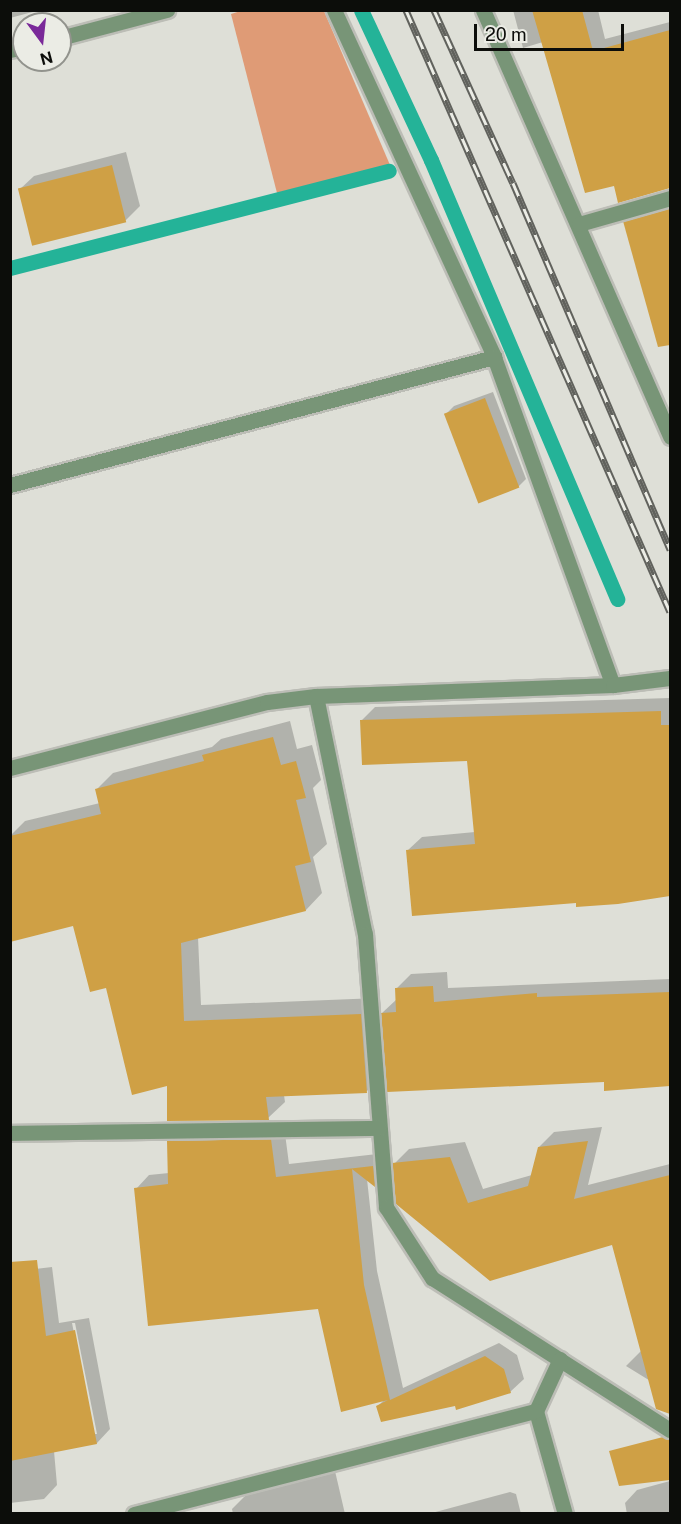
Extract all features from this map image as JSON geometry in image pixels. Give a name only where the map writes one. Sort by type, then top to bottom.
[{"type":"street","points":[[72,35],[167,10]]},
{"type":"street","points":[[334,10],[494,357],[613,685]]},
{"type":"street","points":[[483,10],[670,437]]},
{"type":"street","points":[[579,225],[670,198]]},
{"type":"street","points":[[10,485],[494,357]]},
{"type":"street","points":[[10,768],[267,702],[316,696],[613,685],[670,678]]},
{"type":"street","points":[[316,696],[365,934],[386,1207],[432,1278],[670,1430]]},
{"type":"street","points":[[10,1133],[379,1128]]},
{"type":"street","points":[[560,1359],[536,1411],[565,1514]]},
{"type":"street","points":[[134,1514],[536,1411]]},
{"type":"shaded area","points":[[244,10],[324,11],[390,165],[277,193],[231,14]]},
{"type":"building","points":[[532,10],[582,10],[593,51],[670,30],[670,188],[618,203],[614,186],[585,193]]},
{"type":"building","points":[[112,165],[126,222],[32,246],[18,188]]},
{"type":"building","points":[[670,208],[670,345],[658,347],[623,221]]},
{"type":"building","points":[[485,398],[519,488],[478,503],[444,414]]},
{"type":"building","points":[[661,711],[661,725],[670,725],[670,896],[618,904],[576,907],[576,903],[412,916],[406,850],[475,844],[467,761],[362,765],[360,720]]},
{"type":"building","points":[[273,737],[281,765],[296,761],[306,798],[296,800],[311,862],[295,866],[306,911],[181,943],[184,1021],[361,1014],[367,1093],[266,1097],[269,1120],[167,1121],[167,1086],[132,1095],[106,988],[90,992],[73,926],[10,942],[10,836],[101,814],[95,789],[204,761],[202,755]]},
{"type":"building","points":[[433,986],[434,1002],[537,993],[537,997],[670,992],[670,1086],[604,1091],[604,1082],[387,1092],[381,1013],[396,1012],[395,988]]},
{"type":"building","points":[[271,1139],[276,1177],[373,1166],[375,1187],[352,1169],[364,1285],[390,1400],[485,1356],[504,1369],[511,1393],[456,1410],[455,1406],[381,1422],[376,1406],[388,1400],[341,1412],[318,1309],[148,1326],[134,1188],[168,1184],[167,1141]]},
{"type":"building","points":[[588,1141],[574,1199],[670,1175],[670,1414],[656,1409],[612,1245],[490,1281],[396,1204],[392,1163],[450,1157],[468,1203],[528,1186],[538,1147]]},
{"type":"building","points":[[37,1260],[46,1336],[75,1330],[97,1444],[10,1461],[10,1262]]},
{"type":"building","points":[[663,1437],[670,1440],[670,1480],[619,1486],[609,1451]]},
{"type":"waterway","points":[[361,10],[431,160],[617,599]]},
{"type":"waterway","points":[[10,268],[389,171]]},
{"type":"railway","points":[[406,10],[670,612]]},
{"type":"railway","points":[[434,10],[513,183],[670,550]]}]
